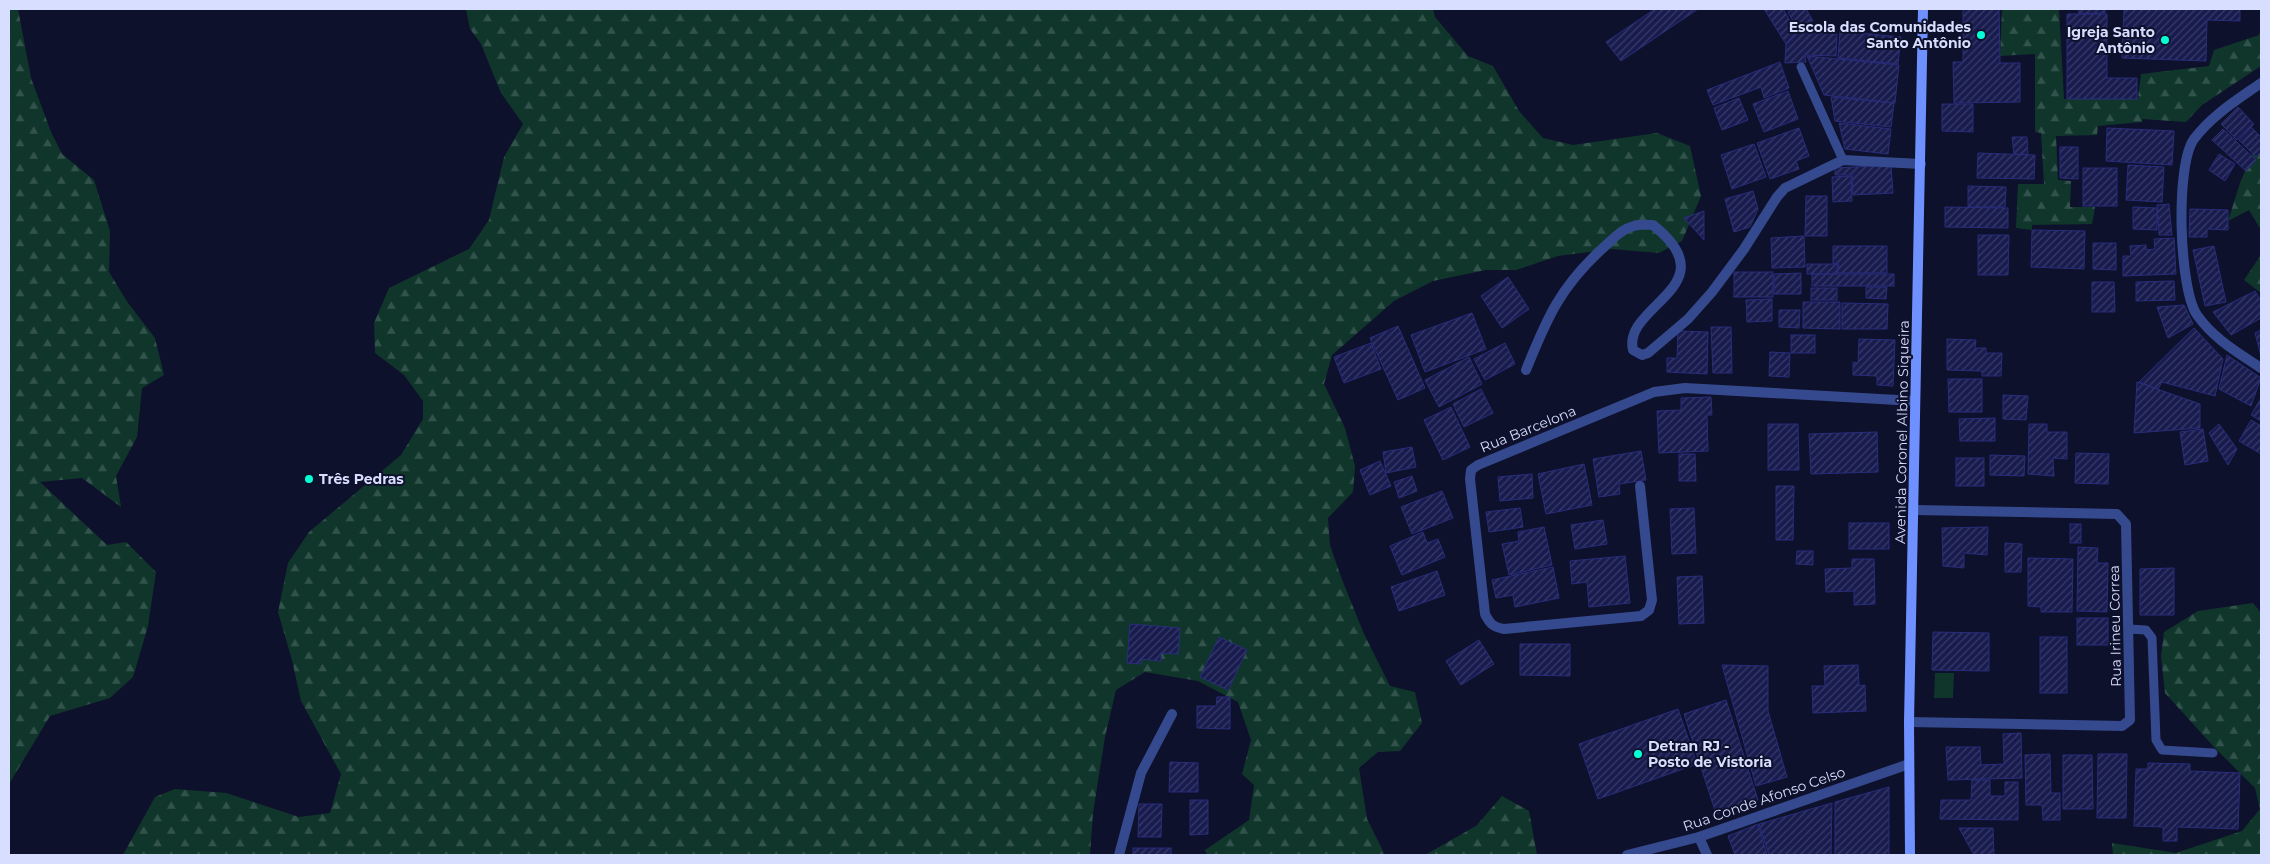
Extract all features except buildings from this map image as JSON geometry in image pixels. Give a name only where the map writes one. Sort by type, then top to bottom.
[{"type":"main road","name":"Avenida Coronel Albino Siqueira","points":[[1910,855],[1909,722],[1915,510],[1915,401],[1923,9]]},
{"type":"street","points":[[2261,82],[2218,114],[2193,141],[2184,171],[2180,218],[2188,288],[2196,313],[2216,338],[2261,368]]},
{"type":"street","points":[[1526,370],[1546,321],[1566,286],[1585,265],[1622,231],[1635,226],[1653,224],[1670,238],[1679,254],[1681,265],[1679,276],[1671,290],[1646,316],[1634,333],[1631,342],[1633,350],[1642,355],[1648,353],[1688,319],[1712,292],[1744,248],[1777,197],[1786,188],[1843,160],[1921,164]]},
{"type":"street","name":"Rua Barcelona","points":[[1640,486],[1652,600],[1650,610],[1641,616],[1504,629],[1489,623],[1485,614],[1470,479],[1472,470],[1478,465],[1654,392],[1685,388],[1915,401]]},
{"type":"street","name":"Rua Irineu Correa","points":[[1909,722],[2122,726],[2130,720],[2126,524],[2117,514],[1915,510]]},
{"type":"street","points":[[1119,855],[1141,773],[1172,714]]},
{"type":"street","name":"Rua Conde Afonso Celso","points":[[1627,855],[1699,837],[1909,764]]},
{"type":"street","points":[[1699,837],[1707,855]]},
{"type":"lane","points":[[1801,67],[1843,160]]},
{"type":"lane","points":[[2129,629],[2146,630],[2152,638],[2156,740],[2162,750],[2213,753]]},
{"type":"green space","points":[[9,9],[18,9],[31,78],[51,132],[62,154],[94,180],[110,231],[109,272],[128,303],[155,338],[164,375],[142,388],[137,437],[116,476],[121,507],[82,478],[40,482],[107,545],[126,542],[156,572],[148,626],[133,677],[110,698],[50,716],[9,784]]},
{"type":"green space","points":[[466,9],[1433,9],[1435,17],[1468,56],[1493,66],[1519,111],[1543,138],[1573,145],[1657,133],[1690,146],[1701,196],[1682,241],[1659,253],[1612,249],[1558,256],[1516,270],[1486,270],[1433,281],[1394,301],[1332,355],[1324,384],[1345,428],[1355,466],[1353,492],[1328,518],[1330,545],[1364,634],[1390,686],[1415,692],[1422,723],[1400,751],[1378,752],[1359,768],[1367,819],[1385,855],[1207,855],[1205,850],[1249,820],[1254,785],[1242,774],[1251,740],[1238,702],[1198,681],[1145,672],[1116,690],[1105,737],[1093,813],[1090,855],[123,855],[155,797],[175,789],[226,793],[299,817],[330,813],[341,774],[301,701],[292,660],[278,612],[288,563],[309,532],[401,455],[423,419],[423,401],[404,375],[375,353],[374,323],[389,288],[469,249],[489,220],[504,157],[523,124],[501,93],[481,44],[470,29]]},
{"type":"green space","points":[[2002,9],[2059,9],[2064,99],[2138,98],[2141,74],[2209,66],[2214,50],[2259,35],[2261,30],[2261,66],[2202,105],[2186,122],[2142,119],[2142,122],[2098,126],[2097,135],[2056,136],[2058,180],[2071,181],[2070,207],[2095,207],[2092,224],[2032,225],[2032,230],[2016,228],[2018,184],[2044,184],[2041,133],[2035,132],[2035,54],[2000,56]]},
{"type":"green space","points":[[2261,133],[2261,230],[2249,210],[2228,221],[2240,183]]},
{"type":"green space","points":[[2261,255],[2261,293],[2244,280]]},
{"type":"green space","points":[[2253,603],[2261,613],[2261,855],[2113,855],[2112,843],[2176,853],[2242,831],[2260,809],[2255,788],[2213,746],[2165,693],[2161,656],[2164,632],[2198,611]]},
{"type":"green space","points":[[1935,673],[1954,673],[1953,698],[1934,698]]},
{"type":"green space","points":[[1502,796],[1529,811],[1537,855],[1425,855],[1476,826]]},
{"type":"place","name":"Escola das Comunidades Santo Antônio","points":[[1981,35]]},
{"type":"place","name":"Igreja Santo Antônio","points":[[2165,40]]},
{"type":"place","name":"Três Pedras","points":[[309,479]]},
{"type":"place","name":"Detran RJ - Posto de Vistoria","points":[[1638,754]]}]
